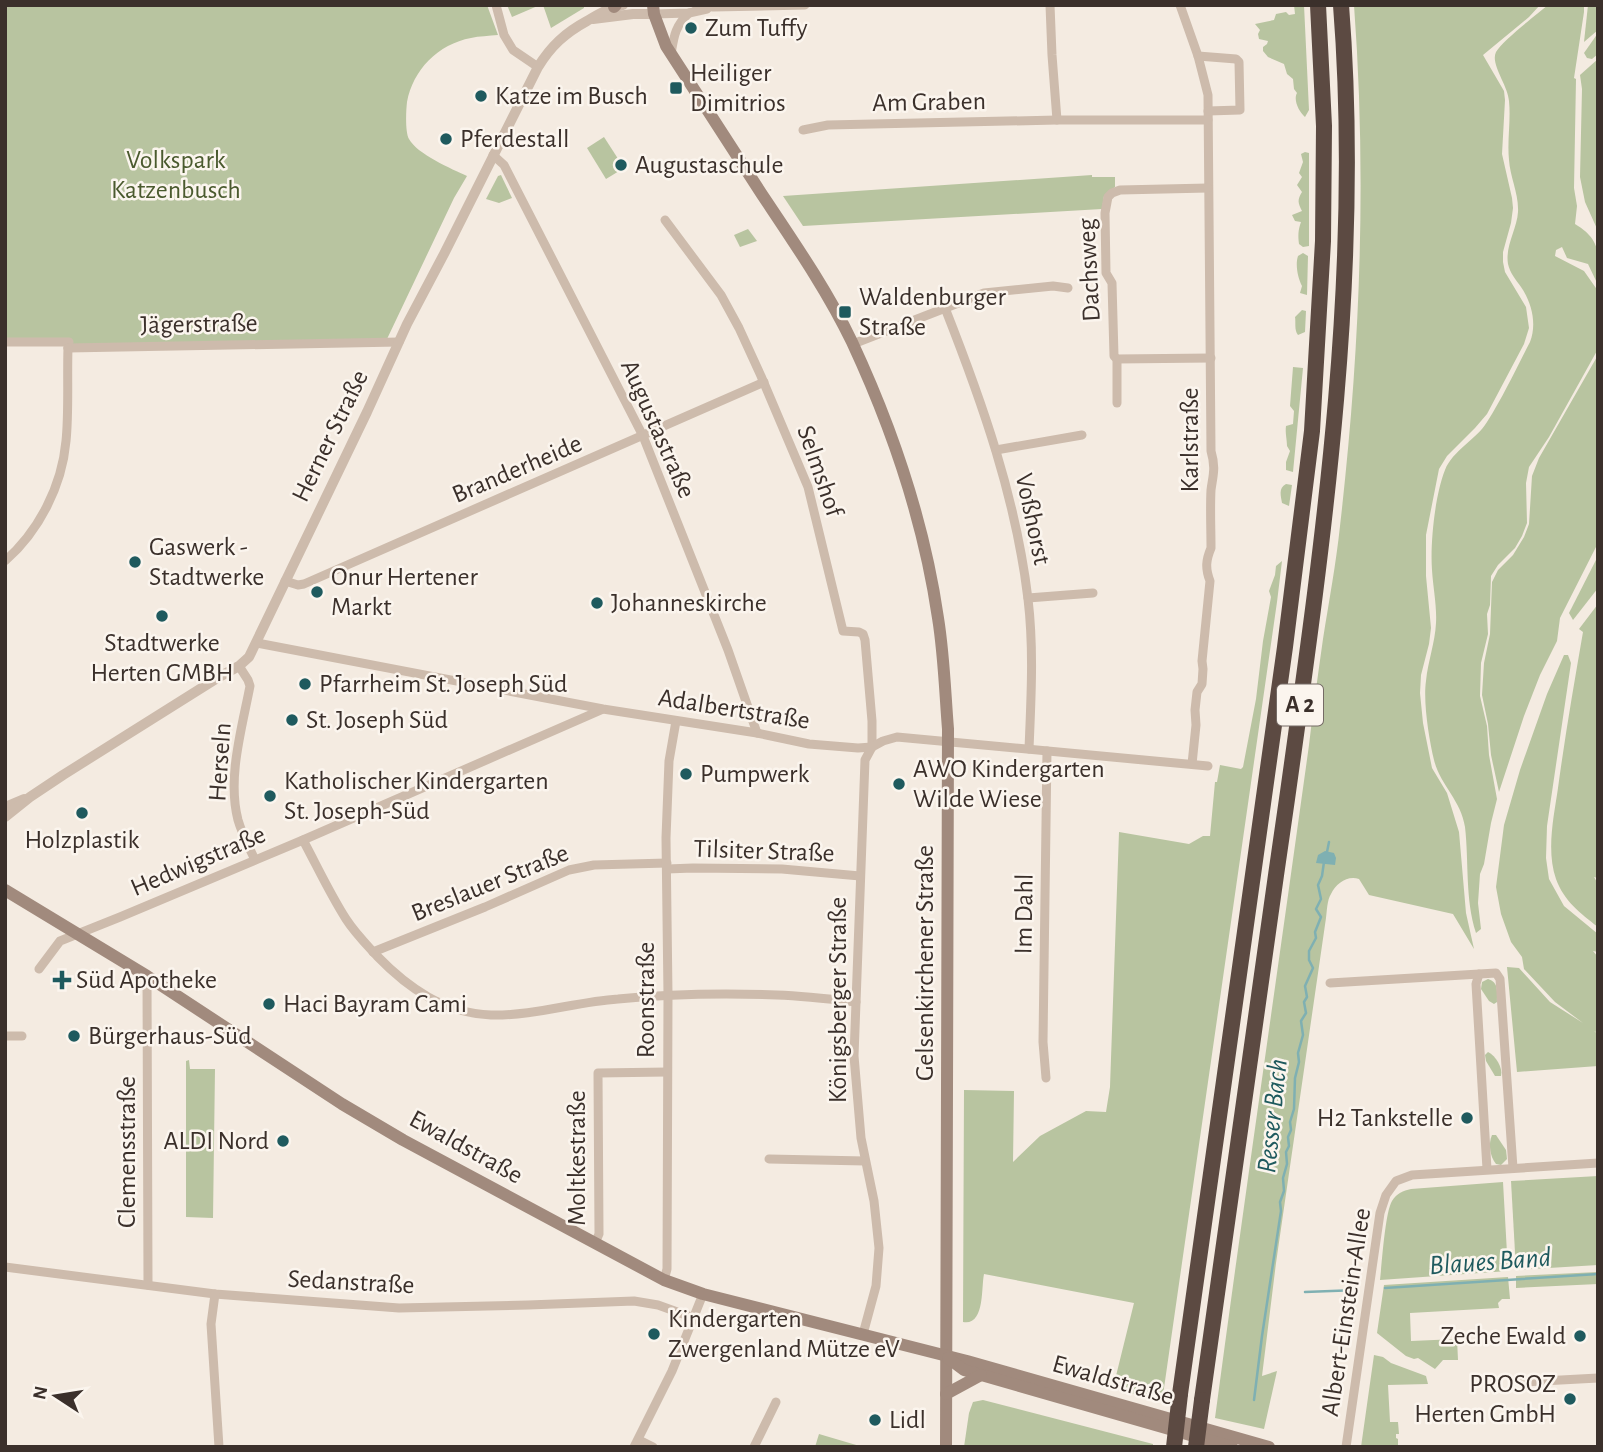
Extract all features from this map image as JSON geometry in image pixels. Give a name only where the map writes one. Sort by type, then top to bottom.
[{"type":"highway","name":"A 2","points":[[1174,1447],[1312,431],[1323,241],[1324,126],[1318,5]]},
{"type":"highway","name":"A 2","points":[[1196,1447],[1308,650],[1328,488],[1340,357],[1347,185],[1341,5]]},
{"type":"main road","name":"Gelsenkirchener Straße","points":[[653,10],[666,46],[782,225],[853,344],[889,431],[920,525],[939,619],[948,742],[946,1447]]},
{"type":"main road","name":"Ewaldstraße","points":[[5,890],[147,976],[342,1104],[403,1140],[664,1280],[703,1294],[945,1356],[1269,1447]]},
{"type":"main road","name":"Ewaldstraße","points":[[945,1356],[964,1370],[981,1376],[1232,1447]]},
{"type":"main road","points":[[946,1394],[981,1376]]},
{"type":"street","points":[[496,5],[503,32],[513,50],[538,67]]},
{"type":"street","points":[[696,5],[805,5]]},
{"type":"street","points":[[1050,5],[1057,120]]},
{"type":"street","name":"Herner Straße","points":[[5,817],[30,797],[239,666],[249,657],[407,324],[538,67],[547,52],[574,28],[600,12],[617,6]]},
{"type":"street","points":[[653,10],[689,13],[713,7]]},
{"type":"street","name":"Karlstraße","points":[[1183,8],[1208,95],[1211,451],[1214,462],[1211,548],[1207,556],[1206,570],[1210,581],[1202,684],[1197,692],[1195,710],[1192,764]]},
{"type":"street","name":"Herner Straße","points":[[590,19],[653,10]]},
{"type":"street","points":[[671,54],[680,21],[689,13]]},
{"type":"street","points":[[1198,56],[1236,59],[1239,62],[1240,110],[1208,116]]},
{"type":"street","name":"Am Graben","points":[[803,130],[828,125],[1208,116]]},
{"type":"street","name":"Augustastraße","points":[[493,155],[504,165],[643,436],[758,733]]},
{"type":"street","name":"Dachsweg","points":[[1117,403],[1112,283],[1107,273],[1105,213],[1108,197],[1120,190],[1208,188]]},
{"type":"street","name":"Selmshof","points":[[666,220],[720,295],[739,328],[808,488],[843,631],[863,634],[872,747]]},
{"type":"street","points":[[853,344],[984,293],[1053,286],[1068,288]]},
{"type":"street","name":"Voßhorst","points":[[945,308],[996,450],[1028,598],[1031,691],[1029,749]]},
{"type":"street","name":"Jägerstraße","points":[[5,342],[68,342],[68,348],[399,342]]},
{"type":"street","points":[[5,561],[45,511],[56,485],[66,442],[68,348]]},
{"type":"street","points":[[1117,359],[1211,358]]},
{"type":"street","name":"Branderheide","points":[[285,581],[304,584],[764,382]]},
{"type":"street","points":[[996,450],[1082,435]]},
{"type":"street","points":[[1028,598],[1093,593]]},
{"type":"street","name":"Adalbertstraße","points":[[257,642],[603,709],[758,733],[808,744],[872,747],[897,737],[1208,766]]},
{"type":"street","name":"Herseln","points":[[239,666],[250,686],[235,776],[236,808],[241,828],[255,860]]},
{"type":"street","name":"Hedwigstraße","points":[[39,970],[60,941],[303,840],[603,709]]},
{"type":"street","name":"Roonstraße","points":[[664,1280],[668,1232],[666,838],[669,761],[676,721]]},
{"type":"street","name":"Königsberger Straße","points":[[863,1334],[874,1297],[879,1263],[874,1201],[865,1161],[854,1067],[865,760],[872,747]]},
{"type":"street","name":"Im Dahl","points":[[1046,1078],[1044,1042],[1047,751]]},
{"type":"street","name":"Herner Straße","points":[[5,807],[30,797]]},
{"type":"street","points":[[303,840],[346,919],[373,952],[396,975],[420,993],[443,1005],[471,1013],[522,1014],[601,1000],[668,995],[777,995],[856,1002]]},
{"type":"street","name":"Breslauer Straße","points":[[373,952],[569,870],[594,865],[667,866]]},
{"type":"street","name":"Tilsiter Straße","points":[[667,866],[782,869],[860,876]]},
{"type":"street","points":[[1330,983],[1496,973],[1500,979],[1513,1168]]},
{"type":"street","points":[[1479,974],[1476,984],[1488,1169]]},
{"type":"street","name":"Clemensstraße","points":[[147,976],[148,1285]]},
{"type":"street","points":[[5,1036],[22,1036]]},
{"type":"street","name":"Moltkestraße","points":[[595,1243],[599,1234],[598,1073],[667,1072]]},
{"type":"street","points":[[769,1159],[865,1161]]},
{"type":"street","name":"Albert-Einstein-Allee","points":[[1346,1447],[1380,1213],[1386,1195],[1396,1181],[1412,1175],[1598,1163]]},
{"type":"street","name":"Sedanstraße","points":[[5,1267],[215,1294],[399,1308],[634,1301],[658,1305],[694,1318]]},
{"type":"street","points":[[215,1294],[211,1324],[219,1447]]},
{"type":"street","points":[[653,1447],[636,1443],[671,1371],[703,1294]]},
{"type":"street","points":[[1522,1381],[1598,1378]]},
{"type":"street","points":[[754,1447],[776,1402]]},
{"type":"green space","name":"Volkspark Katzenbusch","points":[[5,5],[487,5],[498,35],[459,41],[438,52],[421,69],[410,90],[406,116],[409,139],[427,155],[467,176],[387,339],[68,348],[68,342],[5,341]]},
{"type":"green space","points":[[507,5],[540,5],[512,17]]},
{"type":"green space","points":[[543,5],[584,5],[584,8],[551,28]]},
{"type":"green space","points":[[1294,5],[1304,5],[1309,110],[1305,117],[1297,106],[1293,79],[1287,74],[1284,64],[1268,57],[1263,51],[1268,41],[1259,39],[1260,30],[1255,24],[1274,20],[1276,14],[1295,14]]},
{"type":"green space","points":[[1354,5],[1540,5],[1483,55],[1504,91],[1502,154],[1513,208],[1503,262],[1505,272],[1526,307],[1529,328],[1524,344],[1487,414],[1447,456],[1439,469],[1426,535],[1426,576],[1431,628],[1421,675],[1423,723],[1432,768],[1447,793],[1459,832],[1466,913],[1474,949],[1453,914],[1369,895],[1359,879],[1343,881],[1330,896],[1262,1376],[1277,1371],[1264,1429],[1215,1418],[1347,461],[1357,331],[1361,201]]},
{"type":"green space","points":[[1548,5],[1584,5],[1574,78],[1574,188],[1577,206],[1575,224],[1595,243],[1598,285],[1588,264],[1567,258],[1562,247],[1556,250],[1555,256],[1584,271],[1598,291],[1598,349],[1549,437],[1529,467],[1526,483],[1527,523],[1515,548],[1491,576],[1488,634],[1481,663],[1480,696],[1497,799],[1480,874],[1478,903],[1481,929],[1476,933],[1469,894],[1463,817],[1437,769],[1427,720],[1426,681],[1436,623],[1432,576],[1433,533],[1438,492],[1445,470],[1453,457],[1487,422],[1532,335],[1531,307],[1508,264],[1508,251],[1518,205],[1509,160],[1509,101],[1495,57],[1505,41]]},
{"type":"green space","points":[[1588,5],[1598,5],[1598,30],[1584,42]]},
{"type":"green space","points":[[1598,33],[1598,54],[1592,59],[1587,58],[1584,53]]},
{"type":"green space","points":[[1598,59],[1598,231],[1585,202],[1580,177],[1580,75]]},
{"type":"green space","points":[[604,137],[624,168],[606,179],[587,148]]},
{"type":"green space","points":[[1309,153],[1309,246],[1303,247],[1299,244],[1301,222],[1295,221],[1292,215],[1302,211],[1299,197],[1302,192],[1297,185],[1302,177],[1299,173],[1303,162],[1301,154]]},
{"type":"green space","points":[[501,175],[512,198],[499,203],[486,199],[498,176]]},
{"type":"green space","points":[[1092,175],[1115,177],[1115,187],[1104,196],[1102,209],[803,226],[783,196]]},
{"type":"green space","points":[[748,229],[757,241],[740,247],[734,235]]},
{"type":"green space","points":[[1303,253],[1308,256],[1307,295],[1300,293],[1302,286],[1297,267],[1298,256]]},
{"type":"green space","points":[[1302,310],[1306,311],[1305,332],[1298,335],[1295,317]]},
{"type":"green space","points":[[1598,355],[1598,543],[1560,618],[1557,641],[1524,716],[1499,792],[1482,695],[1484,663],[1490,634],[1492,582],[1524,537],[1529,524],[1532,476],[1539,458]]},
{"type":"green space","points":[[1293,367],[1303,368],[1293,472],[1286,470],[1290,451],[1287,446],[1286,426],[1293,424],[1294,411],[1290,406]]},
{"type":"green space","points":[[1286,484],[1292,485],[1289,506],[1282,503],[1281,498],[1281,490]]},
{"type":"green space","points":[[1598,556],[1598,588],[1573,620],[1569,613]]},
{"type":"green space","points":[[1282,561],[1162,1402],[1113,1388],[1134,1303],[984,1274],[979,1312],[970,1322],[963,1322],[964,1090],[1014,1091],[1013,1162],[1040,1136],[1086,1111],[1106,1112],[1110,1087],[1119,832],[1189,844],[1203,836],[1210,836],[1215,782],[1220,765],[1241,769],[1243,767],[1256,699],[1271,597],[1269,591],[1276,566]]},
{"type":"green space","points":[[1598,604],[1598,878],[1594,877],[1598,884],[1598,927],[1563,894],[1553,868],[1551,845],[1583,632],[1579,629]]},
{"type":"green space","points":[[1564,655],[1568,655],[1571,663],[1547,826],[1546,858],[1549,879],[1564,906],[1598,934],[1598,952],[1593,951],[1598,957],[1598,1033],[1594,1031],[1598,1034],[1598,1066],[1517,1072],[1507,967],[1519,968],[1550,1002],[1583,1023],[1555,1002],[1524,969],[1522,957],[1511,942],[1501,914],[1496,887],[1504,825],[1520,770]]},
{"type":"green space","points":[[1488,979],[1494,982],[1497,988],[1497,1002],[1494,1004],[1481,989],[1482,982]]},
{"type":"green space","points":[[1488,1052],[1498,1063],[1501,1076],[1495,1076],[1486,1061],[1485,1055]]},
{"type":"green space","points":[[189,1060],[190,1069],[215,1069],[213,1218],[186,1217],[186,1061]]},
{"type":"green space","points":[[1492,1135],[1496,1135],[1506,1150],[1507,1159],[1501,1165],[1496,1164],[1491,1154]]},
{"type":"green space","points":[[1598,1176],[1598,1265],[1516,1270],[1511,1181]]},
{"type":"green space","points":[[1503,1182],[1508,1271],[1380,1280],[1387,1216],[1392,1201],[1398,1194],[1411,1189]]},
{"type":"green space","points":[[1598,1272],[1598,1284],[1516,1288],[1516,1276]]},
{"type":"green space","points":[[1508,1277],[1510,1299],[1502,1299],[1498,1303],[1499,1308],[1410,1313],[1411,1341],[1457,1339],[1458,1360],[1443,1360],[1435,1369],[1418,1358],[1406,1356],[1377,1333],[1384,1285]]},
{"type":"green space","points":[[1374,1355],[1426,1376],[1428,1384],[1388,1385],[1390,1422],[1398,1422],[1398,1447],[1361,1447]]},
{"type":"green space","points":[[983,1400],[1153,1444],[1153,1447],[964,1447],[973,1402]]},
{"type":"green space","points":[[819,1434],[863,1447],[815,1447]]},
{"type":"water","points":[[1325,851],[1334,853],[1335,865],[1316,863],[1318,855]]},
{"type":"waterway","name":"Resser Bach","points":[[1327,852],[1329,842]]},
{"type":"waterway","name":"Resser Bach","points":[[1254,1400],[1281,1211],[1280,1202],[1284,1191],[1283,1178],[1294,1109],[1298,1053],[1303,1035],[1301,1021],[1306,1013],[1305,986],[1313,968],[1309,951],[1316,938],[1315,932],[1321,917],[1316,909],[1321,899],[1318,885],[1324,862]]},
{"type":"waterway","name":"Blaues Band","points":[[1385,1288],[1598,1274]]},
{"type":"waterway","name":"Blaues Band","points":[[1305,1292],[1358,1290]]},
{"type":"place","name":"Zum Tuffy","points":[[691,28]]},
{"type":"place","name":"Heiliger Dimitrios","points":[[676,88]]},
{"type":"place","name":"Katze im Busch","points":[[481,96]]},
{"type":"place","name":"Pferdestall","points":[[446,139]]},
{"type":"place","name":"Augustaschule","points":[[621,165]]},
{"type":"place","name":"Waldenburger Straße","points":[[845,312]]},
{"type":"place","name":"Gaswerk - Stadtwerke","points":[[135,562]]},
{"type":"place","name":"Onur Hertener Markt","points":[[317,592]]},
{"type":"place","name":"Johanneskirche","points":[[597,603]]},
{"type":"place","name":"Stadtwerke Herten GMBH","points":[[162,616]]},
{"type":"place","name":"Pfarrheim St. Joseph Süd","points":[[305,684]]},
{"type":"place","name":"St. Joseph Süd","points":[[292,720]]},
{"type":"place","name":"Pumpwerk","points":[[686,774]]},
{"type":"place","name":"AWO Kindergarten Wilde Wiese","points":[[899,784]]},
{"type":"place","name":"Katholischer Kindergarten St. Joseph-Süd","points":[[270,796]]},
{"type":"place","name":"Holzplastik","points":[[82,813]]},
{"type":"place","name":"Süd Apotheke","points":[[62,980]]},
{"type":"place","name":"Haci Bayram Cami","points":[[269,1004]]},
{"type":"place","name":"Bürgerhaus-Süd","points":[[74,1036]]},
{"type":"place","name":"H2 Tankstelle","points":[[1467,1118]]},
{"type":"place","name":"ALDI Nord","points":[[283,1141]]},
{"type":"place","name":"Kindergarten Zwergenland Mütze eV","points":[[654,1334]]},
{"type":"place","name":"Zeche Ewald","points":[[1580,1336]]},
{"type":"place","name":"PROSOZ Herten GmbH","points":[[1570,1399]]},
{"type":"place","name":"Lidl","points":[[875,1420]]}]
